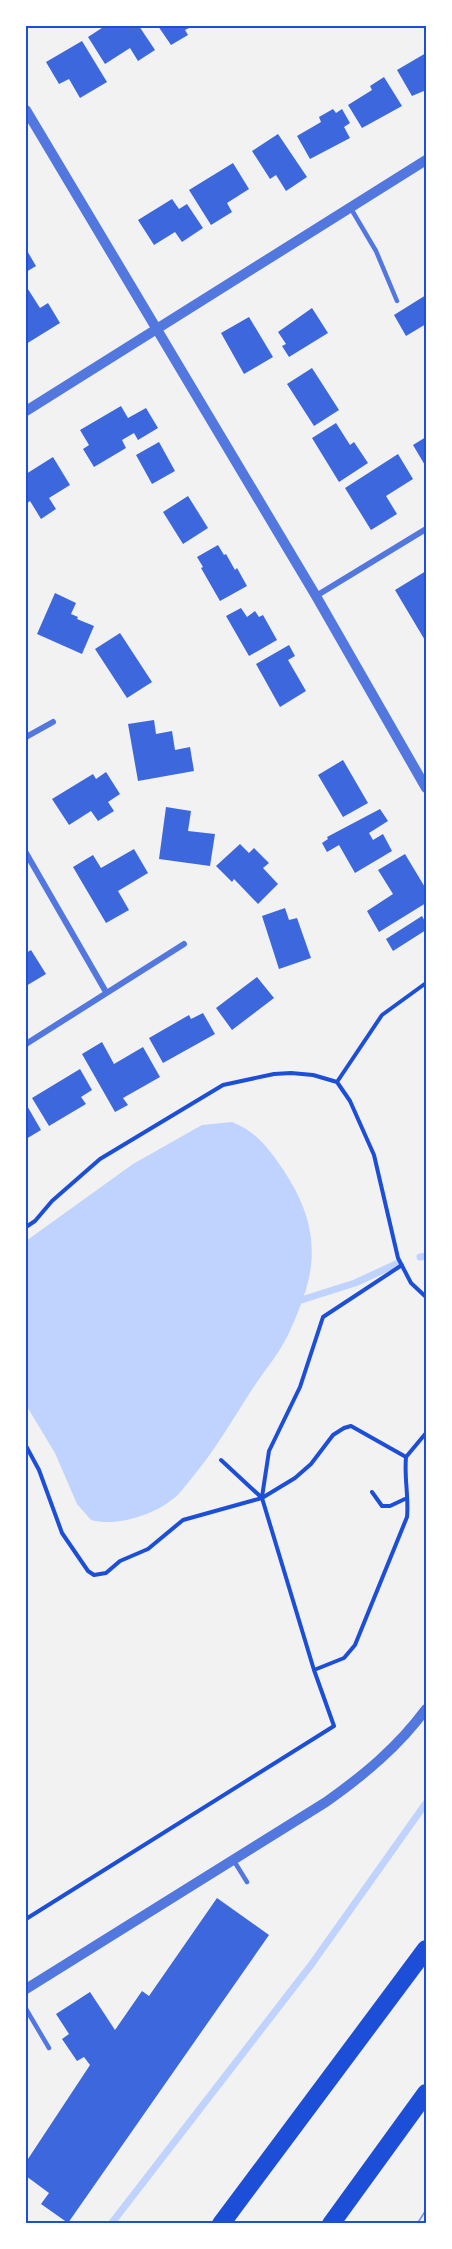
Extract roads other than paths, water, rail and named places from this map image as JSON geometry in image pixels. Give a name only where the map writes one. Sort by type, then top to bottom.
[{"type":"highway","points":[[221,2223],[426,1949]]},
{"type":"highway","points":[[331,2223],[426,2093]]},
{"type":"street","points":[[26,110],[316,596],[426,788]]},
{"type":"street","points":[[26,411],[426,160]]},
{"type":"street","points":[[316,596],[426,529]]},
{"type":"street","points":[[26,737],[53,722]]},
{"type":"street","points":[[26,853],[106,992]]},
{"type":"street","points":[[26,1044],[184,944]]},
{"type":"street","points":[[26,1989],[234,1861],[363,1776],[393,1749],[426,1709]]},
{"type":"lane","points":[[350,207],[376,251],[397,301]]},
{"type":"lane","points":[[234,1861],[247,1882]]},
{"type":"lane","points":[[26,2009],[49,2048]]},
{"type":"water","points":[[232,1122],[248,1130],[268,1149],[291,1182],[302,1204],[309,1228],[312,1252],[310,1274],[302,1301],[280,1349],[208,1457],[178,1495],[165,1505],[145,1515],[123,1521],[91,1520],[77,1504],[55,1453],[26,1405],[26,1241],[133,1164],[202,1125]]},
{"type":"waterway","points":[[420,1257],[426,1256]]},
{"type":"waterway","points":[[295,1302],[355,1283],[396,1264]]},
{"type":"waterway","points":[[111,2224],[311,1965],[426,1803]]},
{"type":"tram line","points":[[417,2224],[426,2210]]}]
